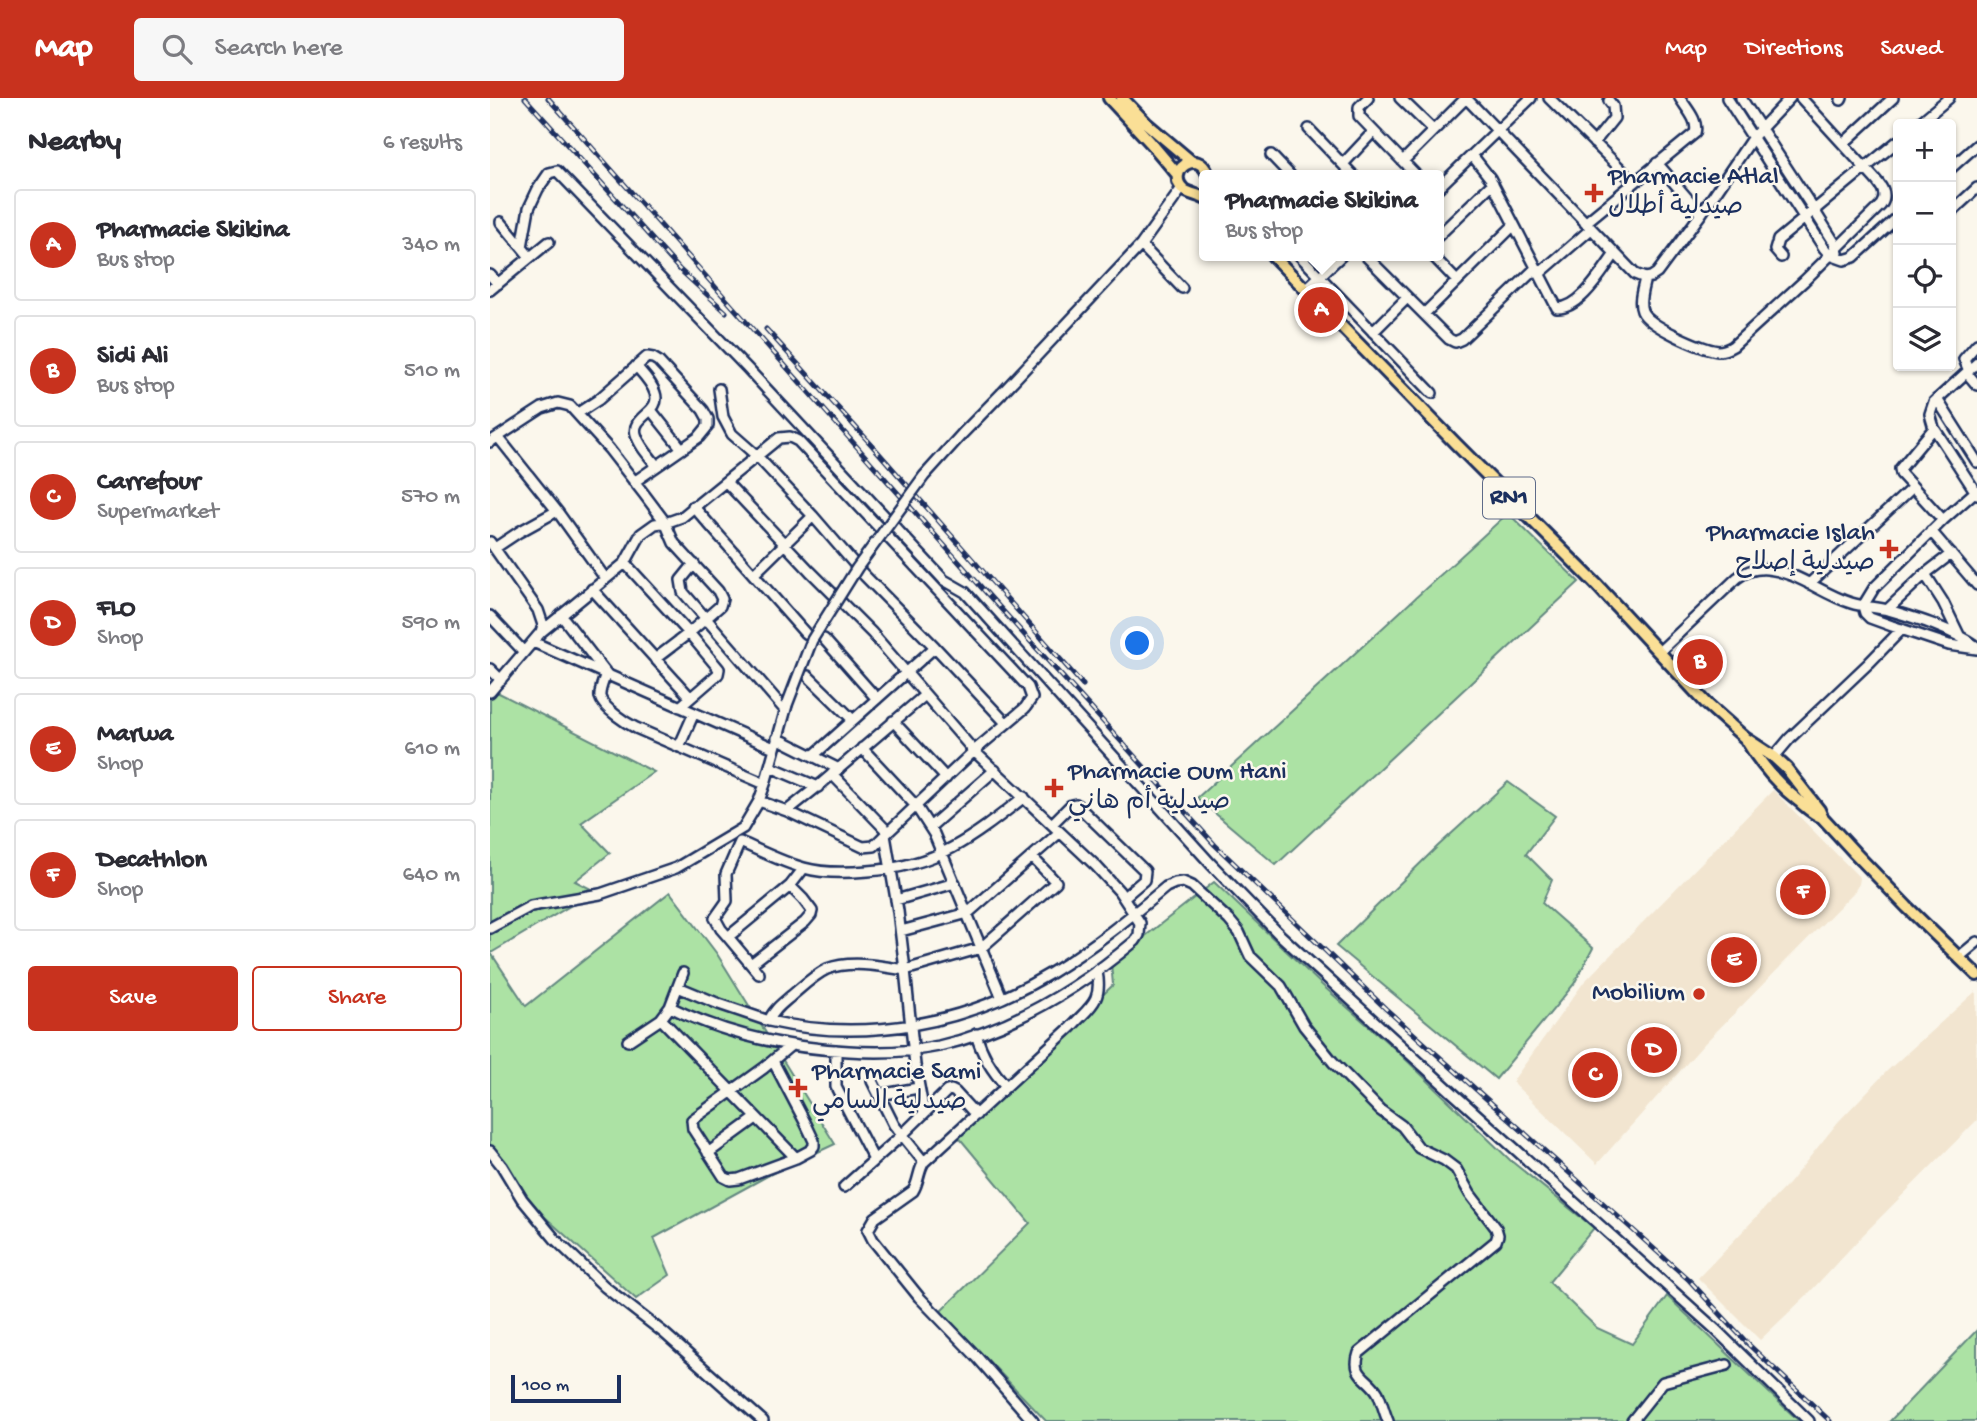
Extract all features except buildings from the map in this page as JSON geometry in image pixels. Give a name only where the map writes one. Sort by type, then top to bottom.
[{"type":"main road","points":[[1109,98],[1178,176]]},
{"type":"main road","points":[[1122,98],[1146,123],[1192,162]]},
{"type":"main road","points":[[1199,193],[1188,192],[1182,188],[1178,183],[1178,176],[1185,164],[1192,162],[1199,163],[1206,170]]},
{"type":"main road","name":"RN1","points":[[1278,261],[1595,583],[1708,705],[1745,738],[1787,769],[1822,817]]},
{"type":"main road","name":"RN1","points":[[1745,738],[1763,767],[1786,791],[1822,817],[1907,907],[1977,975]]},
{"type":"main road","points":[[1763,767],[1766,760],[1774,757]]},
{"type":"main road","points":[[1786,791],[1797,783]]},
{"type":"street","points":[[1368,98],[1359,107],[1358,113],[1411,170]]},
{"type":"street","points":[[1400,98],[1433,130]]},
{"type":"street","points":[[1403,161],[1466,98],[1615,254],[1635,274],[1645,278],[1657,273],[1754,137],[1790,98]]},
{"type":"street","points":[[1444,182],[1531,98]]},
{"type":"street","points":[[1549,98],[1634,182]]},
{"type":"street","points":[[1371,261],[1449,339],[1459,342],[1634,182],[1697,130],[1696,123],[1680,98]]},
{"type":"street","points":[[1727,98],[1824,248],[1844,260],[1854,257],[1893,225]]},
{"type":"street","points":[[1741,98],[1814,210],[1835,254]]},
{"type":"street","points":[[1645,278],[1641,307],[1651,322],[1704,346],[1718,351],[1726,350],[1835,254],[1881,205],[1885,198],[1882,189],[1801,98]]},
{"type":"street","points":[[1843,144],[1893,98]]},
{"type":"street","points":[[1924,119],[1949,98]]},
{"type":"street","points":[[1594,143],[1614,118],[1615,113],[1609,101]]},
{"type":"street","points":[[1309,129],[1348,170]]},
{"type":"street","points":[[1343,164],[1373,132]]},
{"type":"street","points":[[1781,257],[1775,250],[1778,240],[1893,145]]},
{"type":"street","points":[[1956,163],[1977,145]]},
{"type":"street","points":[[1271,155],[1285,170]]},
{"type":"street","points":[[1472,155],[1493,183],[1555,307],[1565,308],[1583,295],[1615,254]]},
{"type":"street","points":[[1657,163],[1701,214]]},
{"type":"street","points":[[522,247],[533,199],[549,173],[557,172],[747,368],[944,580],[965,592],[1210,863],[1280,935],[1715,1329],[1809,1421]]},
{"type":"street","points":[[1444,230],[1493,183]]},
{"type":"street","points":[[490,928],[531,906],[600,894],[676,868],[743,828],[759,801],[786,708],[817,631],[863,559],[924,476],[1141,245],[1182,188]]},
{"type":"street","points":[[1956,207],[1977,188]]},
{"type":"street","points":[[501,222],[530,257]]},
{"type":"street","points":[[1424,314],[1514,225]]},
{"type":"street","points":[[490,275],[494,287],[549,242]]},
{"type":"street","points":[[1141,245],[1182,288]]},
{"type":"street","points":[[1305,261],[1432,393]]},
{"type":"street","points":[[1306,289],[1336,261]]},
{"type":"street","points":[[1438,261],[1457,281]]},
{"type":"street","points":[[1373,332],[1407,298]]},
{"type":"street","points":[[1368,352],[1381,340]]},
{"type":"street","points":[[1977,344],[1964,358],[1968,372],[1977,386]]},
{"type":"street","points":[[578,413],[598,400],[647,357],[658,361],[690,395],[708,419],[708,426],[699,437],[634,482]]},
{"type":"street","points":[[1977,363],[1937,399],[1930,414],[1934,428],[1977,492],[1931,531],[1871,591],[1863,606],[1870,618],[1949,645],[1977,648]]},
{"type":"street","points":[[636,366],[654,388],[657,397],[655,406],[637,423],[635,432],[657,466]]},
{"type":"street","points":[[719,389],[723,417],[732,434],[757,456],[864,575],[1006,723]]},
{"type":"street","points":[[1937,399],[1977,462]]},
{"type":"street","points":[[605,578],[557,511],[494,439],[542,408],[558,404],[570,405],[578,413],[665,522],[674,543],[718,590],[722,599],[720,606],[690,634],[656,659]]},
{"type":"street","points":[[651,410],[682,449]]},
{"type":"street","points":[[1934,428],[1900,469],[1901,474],[1943,520]]},
{"type":"street","points":[[490,692],[541,632],[625,563],[641,534],[655,524],[682,517],[779,438],[790,436],[798,441],[1032,694],[1030,702],[874,846],[863,847],[787,811],[759,801]]},
{"type":"street","points":[[670,1007],[719,1029],[790,1046],[836,1051],[913,1050],[939,1046],[993,1028],[1051,1000],[1097,972],[1139,935],[1140,923],[1135,913],[1096,866],[974,751],[872,633],[726,482]]},
{"type":"street","points":[[1809,584],[1913,487]]},
{"type":"street","points":[[693,506],[805,633]]},
{"type":"street","points":[[541,632],[543,625],[538,610],[492,545],[557,511]]},
{"type":"street","points":[[754,574],[813,516]]},
{"type":"street","points":[[1931,531],[1977,585]]},
{"type":"street","points":[[1887,610],[1951,554]]},
{"type":"street","points":[[625,563],[719,669],[718,674],[680,707]]},
{"type":"street","points":[[694,565],[681,580],[683,592],[786,708]]},
{"type":"street","points":[[1660,652],[1724,589],[1737,578],[1757,569],[1772,570],[1845,601],[1887,610],[1934,625],[1959,635],[1977,648]]},
{"type":"street","points":[[1925,575],[1943,602],[1959,635]]},
{"type":"street","points":[[592,589],[690,698]]},
{"type":"street","points":[[561,615],[606,673]]},
{"type":"street","points":[[490,617],[524,652]]},
{"type":"street","points":[[1774,757],[1790,738],[1902,629]]},
{"type":"street","points":[[824,639],[877,699]]},
{"type":"street","points":[[533,642],[774,748]]},
{"type":"street","points":[[814,755],[935,647]]},
{"type":"street","points":[[490,669],[501,680]]},
{"type":"street","points":[[606,673],[600,692],[601,699],[631,726],[765,784]]},
{"type":"street","points":[[808,676],[853,720]]},
{"type":"street","points":[[787,811],[925,695]]},
{"type":"street","points":[[679,747],[694,713]]},
{"type":"street","points":[[893,721],[946,778]]},
{"type":"street","points":[[777,738],[814,755],[836,771],[887,834],[901,931],[918,1088],[924,1113]]},
{"type":"street","points":[[862,748],[916,806],[930,827],[1002,998]]},
{"type":"street","points":[[771,767],[818,786]]},
{"type":"street","points":[[930,827],[995,770]]},
{"type":"street","points":[[759,974],[715,918],[727,901],[726,874],[740,842],[804,868],[838,873],[892,870],[943,854],[991,824],[1024,797]]},
{"type":"street","points":[[1052,824],[1071,805],[1076,804],[1145,871],[1144,880],[1124,897]]},
{"type":"street","points":[[901,931],[968,914],[1060,832]]},
{"type":"street","points":[[769,1021],[781,1004],[825,970],[840,965],[884,966],[905,970],[981,948],[1056,882],[1032,857]]},
{"type":"street","points":[[728,937],[790,886],[804,868]]},
{"type":"street","points":[[678,988],[769,1021],[826,1030],[910,1025],[947,1018],[1002,998],[1060,967],[1166,887],[1183,882],[1192,886],[1240,932],[1250,956],[1287,993],[1304,1026],[1333,1062],[1380,1110],[1402,1126],[1419,1148],[1456,1169],[1470,1194],[1496,1228],[1496,1241],[1359,1353],[1357,1368],[1377,1391],[1388,1421]]},
{"type":"street","points":[[896,900],[955,884]]},
{"type":"street","points":[[751,964],[811,915],[812,911],[808,905],[790,886]]},
{"type":"street","points":[[1959,957],[1977,942]]},
{"type":"street","points":[[1033,1421],[919,1297],[868,1233],[875,1218],[917,1186],[919,1171],[924,1162],[1071,1027],[1093,1003],[1099,992],[1097,972]]},
{"type":"street","points":[[628,1041],[661,1019],[670,1007],[683,973]]},
{"type":"street","points":[[661,1019],[796,1158]]},
{"type":"street","points":[[976,1034],[986,1061],[1006,1086]]},
{"type":"street","points":[[773,1061],[814,1141],[811,1150],[733,1180],[724,1177],[693,1129],[692,1119],[790,1046]]},
{"type":"street","points":[[836,1051],[836,1087],[874,1160]]},
{"type":"street","points":[[872,1081],[901,1136],[924,1162]]},
{"type":"street","points":[[879,1095],[918,1088]]},
{"type":"street","points":[[844,1187],[944,1093],[951,1090],[959,1095],[976,1115]]},
{"type":"street","points":[[708,1153],[756,1118]]},
{"type":"street","points":[[490,1151],[517,1192],[555,1239],[605,1287],[664,1334],[763,1421]]},
{"type":"street","points":[[1632,1421],[1668,1379],[1727,1365]]},
{"type":"shaded area","points":[[1773,790],[1860,878],[1859,884],[1704,1044],[1597,1164],[1512,1082],[1584,982]]},
{"type":"shaded area","points":[[1976,991],[1977,1120],[1760,1340],[1698,1278],[1789,1183],[1838,1122],[1887,1071]]},
{"type":"green space","points":[[1508,513],[1579,582],[1276,865],[1197,798]]},
{"type":"green space","points":[[495,691],[654,772],[581,823],[610,853],[575,881],[595,891],[491,953],[526,1006],[670,892],[717,954],[835,1144],[771,1174],[654,1238],[670,1275],[636,1299],[545,1217],[490,1152],[490,699]]},
{"type":"green space","points":[[1508,782],[1555,816],[1526,854],[1552,880],[1542,903],[1593,948],[1574,984],[1496,1079],[1336,946]]},
{"type":"green space","points":[[1214,882],[1322,985],[1396,1050],[1510,1160],[1594,1228],[1549,1282],[1597,1328],[1632,1344],[1667,1296],[1799,1421],[1046,1421],[941,1311],[1030,1223],[957,1135],[1113,985],[1111,963]]},
{"type":"green space","points":[[1977,1330],[1977,1421],[1890,1421]]},
{"type":"railway","points":[[525,98],[679,269],[726,312]]},
{"type":"railway","points":[[548,98],[982,588],[1215,845],[1386,1009],[1689,1280],[1748,1344],[1830,1421]]},
{"type":"railway","points":[[766,329],[1083,685]]},
{"type":"place","name":"Pharmacie Atlal صيدلية أطلال","points":[[1594,193]]},
{"type":"place","name":"Pharmacie Skikina","points":[[1321,310]]},
{"type":"place","name":"Pharmacie Islah صيدلية إصلاح","points":[[1889,549]]},
{"type":"place","name":"Sidi Ali","points":[[1700,662]]},
{"type":"place","name":"Pharmacie Oum Hani صيدلية أم هاني","points":[[1054,788]]},
{"type":"place","name":"Decathlon","points":[[1803,892]]},
{"type":"place","name":"Marwa","points":[[1734,960]]},
{"type":"place","name":"Mobilium","points":[[1699,994]]},
{"type":"place","name":"FLO","points":[[1654,1050]]},
{"type":"place","name":"Carrefour","points":[[1595,1075]]},
{"type":"place","name":"Pharmacie Sami صيدلية السامي","points":[[798,1088]]}]
